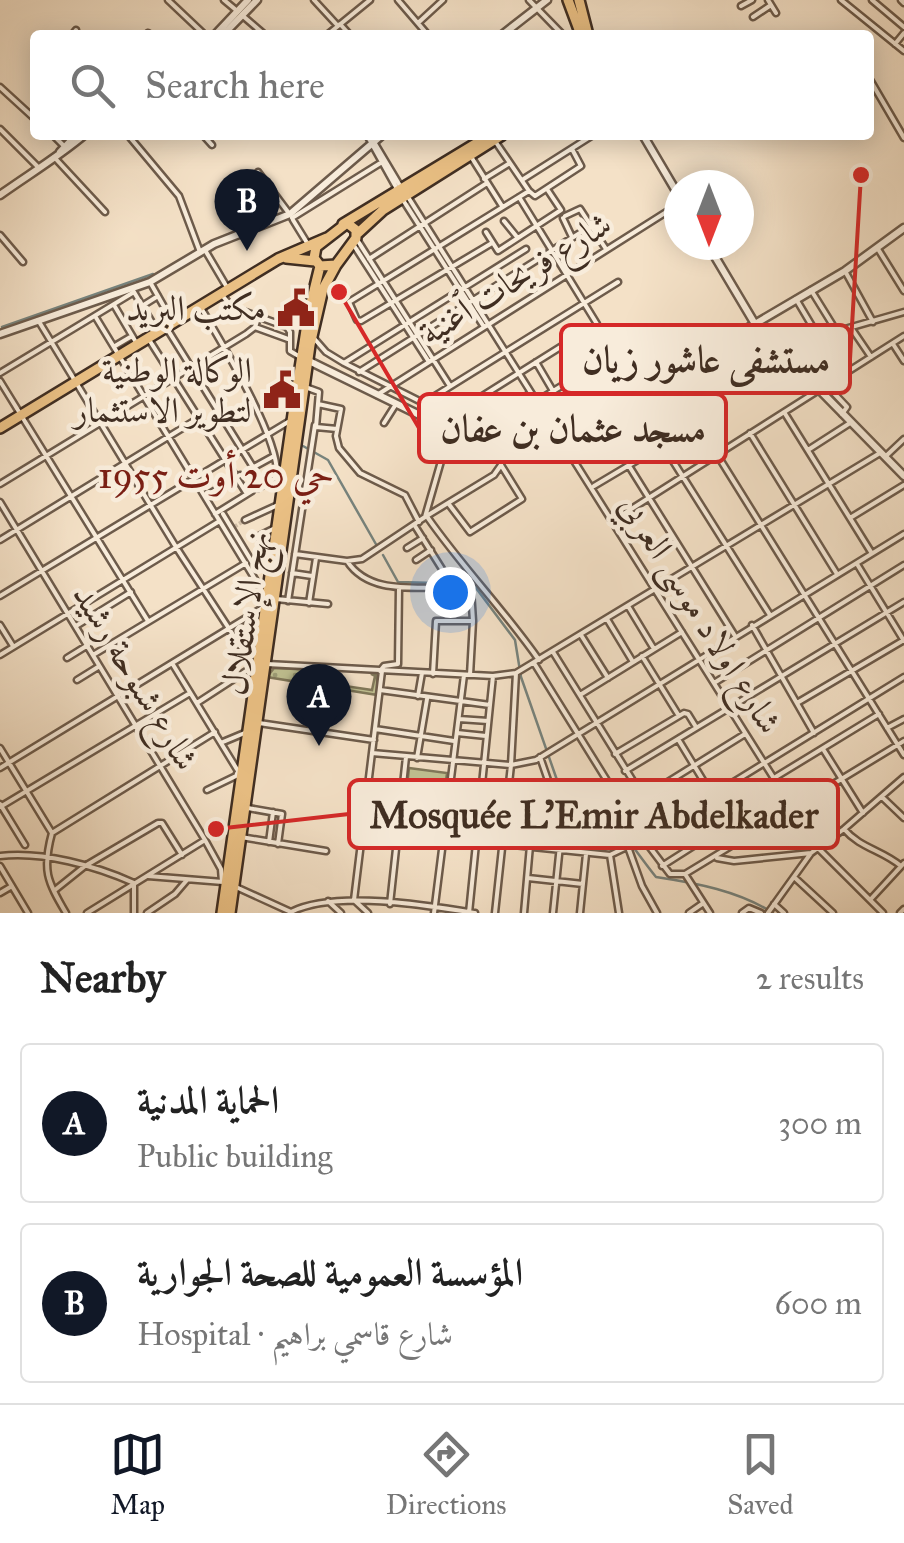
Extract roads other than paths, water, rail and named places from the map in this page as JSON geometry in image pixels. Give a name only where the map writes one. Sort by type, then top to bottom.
[{"type":"main road","points":[[573,2],[582,30]]},
{"type":"main road","points":[[355,238],[403,194],[488,140]]},
{"type":"main road","points":[[0,428],[76,382],[116,351],[161,330],[278,259],[311,250],[343,224],[403,194],[489,140]]},
{"type":"main road","points":[[343,224],[354,226],[355,238]]},
{"type":"main road","name":"نهج الإستقلال","points":[[270,603],[292,419],[305,359],[323,289],[355,238]]},
{"type":"main road","points":[[278,259],[311,250]]},
{"type":"main road","points":[[311,250],[326,268],[336,265]]},
{"type":"main road","name":"نهج الإستقلال","points":[[222,913],[242,807],[305,388],[311,250]]},
{"type":"main road","name":"نهج الإستقلال","points":[[230,913],[228,883],[241,837],[242,807]]},
{"type":"street","points":[[168,0],[201,30]]},
{"type":"street","points":[[224,0],[259,30]]},
{"type":"street","points":[[227,30],[248,0]]},
{"type":"street","points":[[220,30],[257,0]]},
{"type":"street","points":[[314,0],[344,30]]},
{"type":"street","points":[[333,30],[370,0]]},
{"type":"street","points":[[398,0],[424,30]]},
{"type":"street","points":[[418,23],[443,0]]},
{"type":"street","points":[[528,0],[558,30]]},
{"type":"street","points":[[508,30],[547,0]]},
{"type":"street","points":[[741,6],[752,0]]},
{"type":"street","points":[[840,0],[904,51]]},
{"type":"street","points":[[872,0],[904,30],[895,44]]},
{"type":"street","points":[[753,16],[769,2],[776,13]]},
{"type":"street","points":[[874,87],[904,138]]},
{"type":"street","points":[[2,92],[30,115]]},
{"type":"street","points":[[0,129],[38,167]]},
{"type":"street","points":[[55,140],[105,212]]},
{"type":"street","points":[[62,151],[72,140]]},
{"type":"street","points":[[0,196],[77,140]]},
{"type":"street","points":[[132,140],[175,190],[226,303],[286,327],[290,351],[502,452],[529,453],[561,438],[845,271],[904,228]]},
{"type":"street","points":[[208,140],[212,145]]},
{"type":"street","points":[[291,216],[370,140]]},
{"type":"street","name":"شارع اولاد موسى العربي","points":[[370,140],[614,520],[817,847],[883,913]]},
{"type":"street","points":[[496,140],[535,196],[581,166],[572,148]]},
{"type":"street","points":[[522,180],[586,140]]},
{"type":"street","points":[[646,140],[664,171]]},
{"type":"street","points":[[470,155],[502,207]]},
{"type":"street","points":[[2,323],[4,333],[133,290],[203,251],[291,216],[382,162]]},
{"type":"street","points":[[367,261],[510,163]]},
{"type":"street","points":[[344,168],[352,180]]},
{"type":"street","points":[[258,172],[311,250]]},
{"type":"street","points":[[547,189],[565,216]]},
{"type":"street","points":[[492,243],[359,322],[349,302],[529,191]]},
{"type":"street","points":[[449,417],[597,324],[518,198]]},
{"type":"street","points":[[572,238],[562,220],[579,208],[606,250]]},
{"type":"street","points":[[486,232],[498,251],[560,210]]},
{"type":"street","name":"شارع فريحات ٱغنية","points":[[378,394],[664,213]]},
{"type":"street","points":[[504,221],[517,237]]},
{"type":"street","points":[[359,372],[591,226]]},
{"type":"street","points":[[0,234],[23,262]]},
{"type":"street","points":[[355,238],[414,337],[450,386]]},
{"type":"street","points":[[344,364],[526,249]]},
{"type":"street","points":[[878,249],[904,290]]},
{"type":"street","points":[[717,260],[755,324],[801,373],[821,388]]},
{"type":"street","points":[[845,271],[873,322]]},
{"type":"street","points":[[150,282],[158,296],[161,330],[174,378],[225,459],[252,491]]},
{"type":"street","points":[[422,404],[618,282]]},
{"type":"street","points":[[0,373],[133,290]]},
{"type":"street","points":[[133,290],[190,368],[252,468],[274,456]]},
{"type":"street","points":[[811,290],[837,332]]},
{"type":"street","points":[[142,306],[158,296]]},
{"type":"street","points":[[796,299],[818,336]]},
{"type":"street","points":[[114,305],[135,340]]},
{"type":"street","points":[[201,306],[269,432],[276,477],[216,514]]},
{"type":"street","points":[[780,351],[904,312]]},
{"type":"street","points":[[94,316],[270,603]]},
{"type":"street","points":[[0,484],[224,348],[255,327],[258,318]]},
{"type":"street","points":[[38,320],[228,629],[262,665]]},
{"type":"street","points":[[255,327],[290,340]]},
{"type":"street","points":[[852,329],[871,357]]},
{"type":"street","points":[[312,336],[344,364],[474,428],[532,392]]},
{"type":"street","points":[[614,520],[904,336]]},
{"type":"street","points":[[892,343],[903,357]]},
{"type":"street","points":[[790,346],[842,414],[904,476]]},
{"type":"street","points":[[556,430],[685,352],[690,361]]},
{"type":"street","points":[[536,362],[553,391]]},
{"type":"street","points":[[801,373],[808,367]]},
{"type":"street","points":[[667,374],[904,755]]},
{"type":"street","points":[[494,416],[503,428],[576,377]]},
{"type":"street","points":[[0,381],[148,621]]},
{"type":"street","points":[[638,381],[642,390]]},
{"type":"street","points":[[288,600],[318,404],[318,390],[305,388]]},
{"type":"street","points":[[632,396],[770,615]]},
{"type":"street","points":[[318,404],[341,410],[339,448],[354,468],[405,495],[423,538],[442,568]]},
{"type":"street","points":[[384,422],[396,404]]},
{"type":"street","points":[[650,425],[686,404]]},
{"type":"street","points":[[590,410],[594,419]]},
{"type":"street","points":[[784,412],[872,554]]},
{"type":"street","points":[[0,540],[199,418]]},
{"type":"street","points":[[0,596],[292,419]]},
{"type":"street","points":[[808,450],[850,422]]},
{"type":"street","points":[[315,424],[318,428],[338,430]]},
{"type":"street","points":[[450,430],[426,517],[512,622],[642,837],[670,874],[685,874],[904,741]]},
{"type":"street","points":[[750,433],[837,574]]},
{"type":"street","points":[[196,703],[262,665],[494,676],[519,672],[904,439]]},
{"type":"street","points":[[593,487],[663,445]]},
{"type":"street","points":[[295,554],[347,561],[371,554],[494,474],[502,452]]},
{"type":"street","points":[[448,504],[470,532],[522,498],[500,466]]},
{"type":"street","points":[[629,466],[735,636]]},
{"type":"street","points":[[205,497],[239,476]]},
{"type":"street","points":[[850,518],[904,485]]},
{"type":"street","name":"شارع شبوحة رشيد","points":[[0,502],[228,883]]},
{"type":"street","points":[[428,502],[437,510]]},
{"type":"street","points":[[246,520],[280,504]]},
{"type":"street","points":[[223,514],[253,563],[274,552]]},
{"type":"street","points":[[0,655],[220,521]]},
{"type":"street","points":[[256,537],[277,528]]},
{"type":"street","points":[[372,753],[510,765],[540,757],[904,534]]},
{"type":"street","points":[[408,548],[423,538]]},
{"type":"street","points":[[416,560],[431,550]]},
{"type":"street","points":[[309,603],[316,557]]},
{"type":"street","points":[[347,561],[355,571],[399,588],[468,588],[472,593],[467,675],[460,703],[434,911]]},
{"type":"street","points":[[93,655],[246,563]]},
{"type":"street","points":[[797,703],[904,641],[856,563]]},
{"type":"street","points":[[714,683],[904,565]]},
{"type":"street","points":[[292,573],[313,576]]},
{"type":"street","points":[[354,900],[381,671],[384,666],[398,664],[399,588]]},
{"type":"street","points":[[76,626],[131,592]]},
{"type":"street","points":[[0,768],[270,603],[288,600],[328,604]]},
{"type":"street","points":[[625,771],[904,602]]},
{"type":"street","points":[[628,606],[654,649]]},
{"type":"street","points":[[608,619],[633,662]]},
{"type":"street","points":[[434,674],[436,621],[473,621]]},
{"type":"street","points":[[0,624],[14,647]]},
{"type":"street","points":[[752,626],[814,733]]},
{"type":"street","points":[[580,695],[683,631]]},
{"type":"street","points":[[581,635],[608,678]]},
{"type":"street","points":[[67,658],[88,645]]},
{"type":"street","points":[[552,652],[660,826]]},
{"type":"street","points":[[642,656],[679,716]]},
{"type":"street","points":[[172,663],[222,742],[237,774],[207,790]]},
{"type":"street","points":[[76,680],[100,666]]},
{"type":"street","points":[[496,913],[519,672]]},
{"type":"street","points":[[418,696],[422,673]]},
{"type":"street","points":[[148,876],[228,883],[292,913],[313,903],[354,900],[471,913],[494,676]]},
{"type":"street","points":[[444,838],[610,855],[904,677]]},
{"type":"street","points":[[380,690],[490,704]]},
{"type":"street","points":[[24,845],[0,806],[190,693]]},
{"type":"street","points":[[417,758],[427,698]]},
{"type":"street","points":[[615,754],[679,716],[688,714],[696,728]]},
{"type":"street","points":[[774,778],[879,714]]},
{"type":"street","points":[[459,718],[488,721]]},
{"type":"street","points":[[888,728],[904,718]]},
{"type":"street","points":[[222,742],[253,726],[374,740]]},
{"type":"street","points":[[375,729],[456,741]]},
{"type":"street","points":[[66,913],[54,891],[45,859],[52,833],[215,732]]},
{"type":"street","points":[[457,733],[486,736]]},
{"type":"street","points":[[642,798],[746,734]]},
{"type":"street","points":[[678,739],[712,794],[736,844]]},
{"type":"street","points":[[0,748],[52,833]]},
{"type":"street","points":[[823,749],[863,813]]},
{"type":"street","points":[[390,904],[406,757]]},
{"type":"street","points":[[540,757],[549,783],[550,824]]},
{"type":"street","points":[[768,910],[811,852],[904,777]]},
{"type":"street","points":[[662,866],[782,790]]},
{"type":"street","points":[[882,797],[904,818]]},
{"type":"street","points":[[242,807],[283,816],[278,844]]},
{"type":"street","points":[[690,808],[708,837]]},
{"type":"street","points":[[269,842],[272,811]]},
{"type":"street","points":[[447,812],[608,832]]},
{"type":"street","points":[[54,891],[85,866],[160,822],[182,855]]},
{"type":"street","points":[[524,913],[532,822]]},
{"type":"street","points":[[553,913],[562,826]]},
{"type":"street","points":[[844,829],[859,845],[902,865],[870,900]]},
{"type":"street","points":[[241,837],[326,851]]},
{"type":"street","points":[[86,913],[205,840]]},
{"type":"street","points":[[628,847],[657,913]]},
{"type":"street","points":[[714,857],[734,861],[811,852]]},
{"type":"street","points":[[580,913],[586,854]]},
{"type":"street","points":[[610,855],[619,913]]},
{"type":"street","points":[[0,856],[85,866],[134,883]]},
{"type":"street","points":[[0,866],[28,913]]},
{"type":"street","points":[[685,874],[710,913]]},
{"type":"street","points":[[794,877],[833,913]]},
{"type":"street","points":[[527,878],[583,884]]},
{"type":"street","points":[[148,913],[187,880]]},
{"type":"street","points":[[134,883],[134,913]]},
{"type":"street","points":[[0,893],[12,886]]},
{"type":"street","points":[[354,900],[368,913]]},
{"type":"street","points":[[328,902],[341,913]]},
{"type":"street","points":[[689,913],[703,904]]},
{"type":"street","points":[[742,913],[749,908],[784,913]]},
{"type":"waterway","points":[[2,327],[153,274]]},
{"type":"waterway","points":[[303,446],[328,460],[377,546]]},
{"type":"waterway","points":[[383,555],[398,582],[473,584],[515,640],[521,677],[557,780],[600,807],[656,877],[732,894],[773,913]]},
{"type":"tunnel","points":[[234,527],[245,520]]},
{"type":"place","name":"مستشفى عاشور زيان","points":[[861,175]]},
{"type":"place","name":"المؤسسة العمومية للصحة الجوارية","points":[[247,251]]},
{"type":"place","name":"مسجد عثمان بن عفان","points":[[339,292]]},
{"type":"place","name":"مكتب البريد","points":[[296,308]]},
{"type":"place","name":"الوكالة الوطنية لتطوير الاستثمار","points":[[282,390]]},
{"type":"place","name":"الحماية المدنية","points":[[319,746]]},
{"type":"place","name":"Mosquée L'Emir Abdelkader","points":[[216,829]]},
{"type":"district","name":"حي 20 أوت 1955","points":[[216,475]]}]
